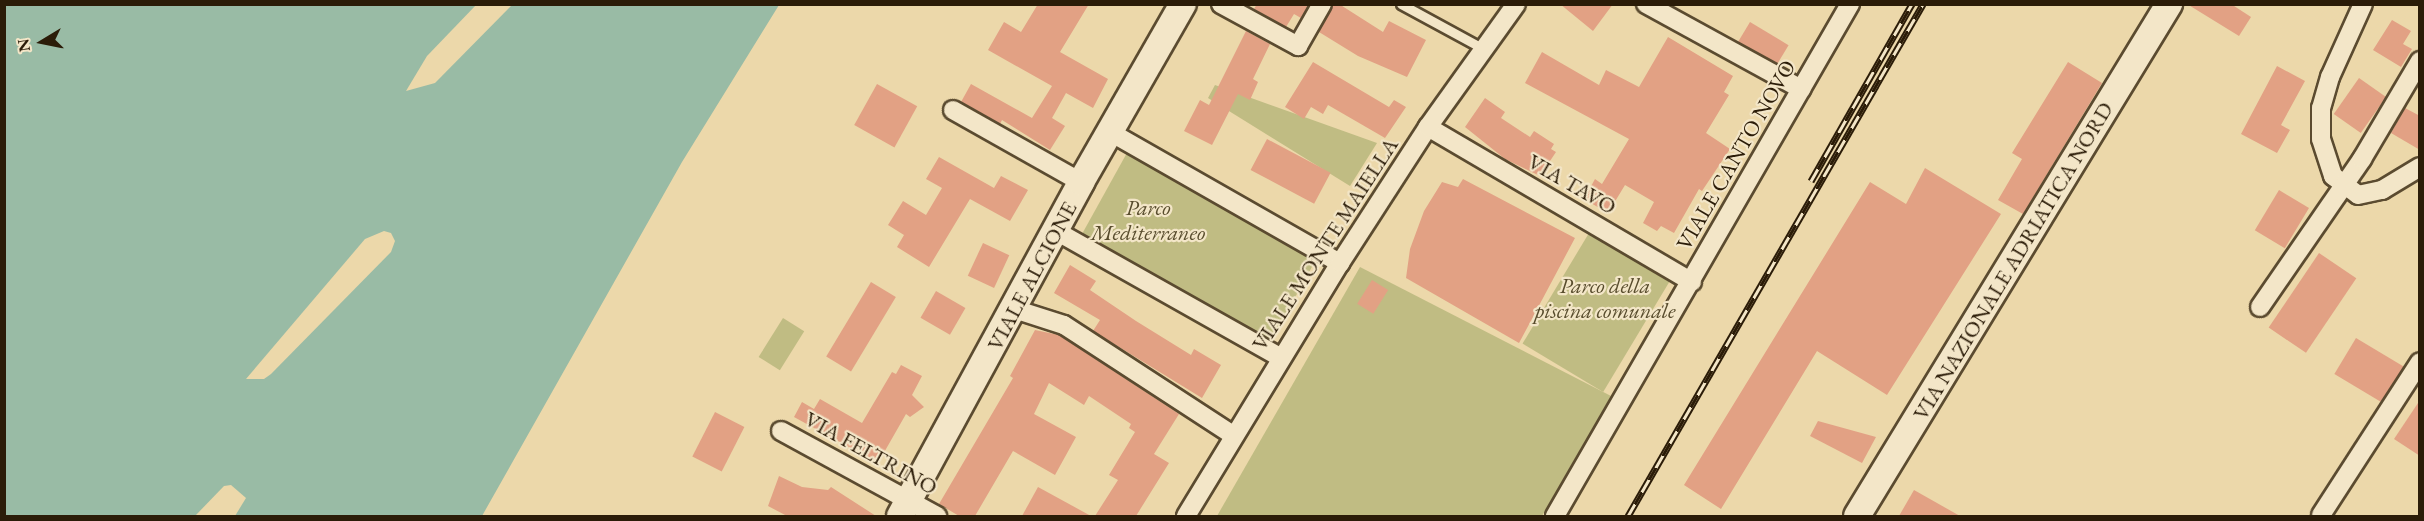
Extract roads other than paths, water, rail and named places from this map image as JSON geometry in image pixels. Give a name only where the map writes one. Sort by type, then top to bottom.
[{"type":"main road","name":"VIALE ALCIONE","points":[[904,508],[1081,182],[1183,4]]},
{"type":"main road","name":"VIA NAZIONALE ADRIATICA NORD","points":[[1857,516],[2169,4]]},
{"type":"street","points":[[1221,4],[1298,46],[1322,4]]},
{"type":"street","name":"VIALE MONTE MAIELLA","points":[[1186,516],[1280,357],[1340,262],[1428,127],[1516,4]]},
{"type":"street","points":[[1646,4],[1801,89]]},
{"type":"street","name":"VIALE CANTO NOVO","points":[[1555,516],[1692,282],[1850,4]]},
{"type":"street","points":[[2363,4],[2330,77],[2321,108],[2321,139],[2332,176],[2358,195],[2382,190],[2420,168]]},
{"type":"street","points":[[2260,307],[2343,186],[2420,61]]},
{"type":"street","points":[[953,110],[1081,182]]},
{"type":"street","name":"VIA TAVO","points":[[1428,127],[1692,282]]},
{"type":"street","points":[[1110,132],[1340,262]]},
{"type":"street","points":[[1056,231],[1280,357]]},
{"type":"street","points":[[1014,309],[1064,325],[1233,435]]},
{"type":"street","points":[[2320,515],[2420,362]]},
{"type":"street","name":"VIA FELTRINO","points":[[781,431],[904,508],[938,516]]},
{"type":"lane","points":[[1401,4],[1484,49]]},
{"type":"railway","points":[[1811,181],[1912,4]]},
{"type":"railway","points":[[1628,516],[1923,4]]},
{"type":"park label","name":"Parco Mediterraneo","points":[[1148,220]]},
{"type":"park label","name":"Parco della piscina comunale","points":[[1605,298]]}]
